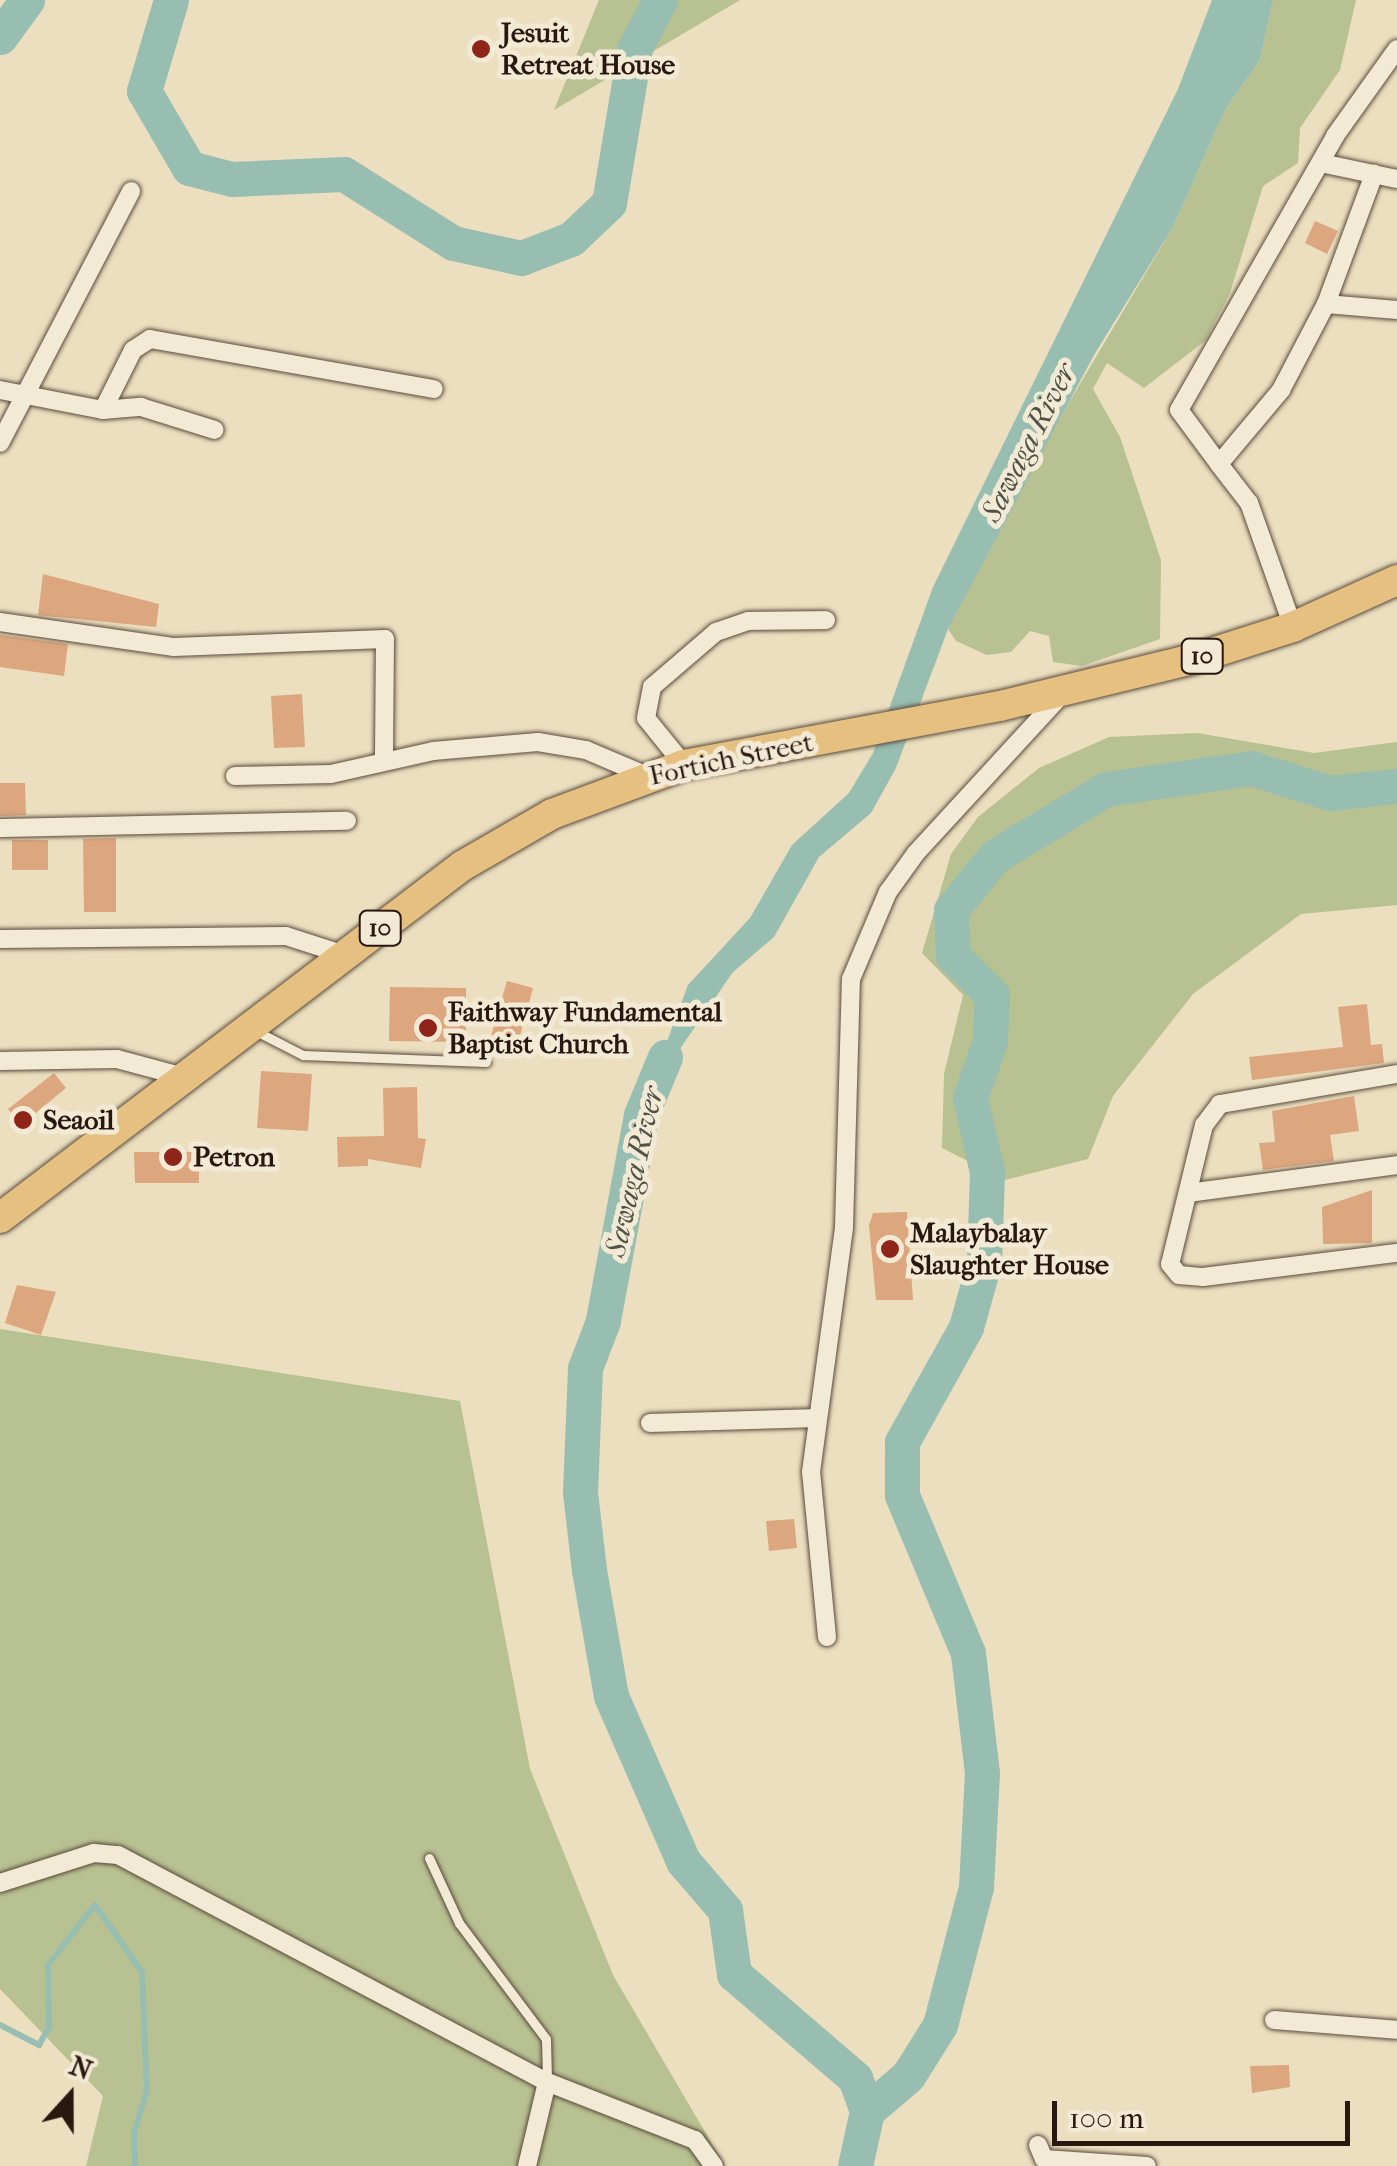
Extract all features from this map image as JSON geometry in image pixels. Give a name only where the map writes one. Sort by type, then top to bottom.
[{"type":"highway","name":"Fortich Street","points":[[0,1218],[345,954],[515,832],[647,776],[684,765],[1066,690],[1293,627],[1397,580]]},
{"type":"street","points":[[1293,627],[1249,503],[1179,410],[1320,162],[1397,50]]},
{"type":"street","points":[[1320,162],[1397,179]]},
{"type":"street","points":[[1219,464],[1281,390],[1326,304],[1374,174]]},
{"type":"street","points":[[0,442],[131,191]]},
{"type":"street","points":[[1326,304],[1395,310],[1397,288]]},
{"type":"street","points":[[103,410],[133,350],[150,339],[434,389]]},
{"type":"street","points":[[0,390],[103,410],[142,407],[215,430]]},
{"type":"street","points":[[684,765],[646,718],[652,687],[716,632],[748,621],[826,620]]},
{"type":"street","points":[[0,622],[174,647],[385,639],[384,760]]},
{"type":"street","points":[[827,1637],[811,1497],[844,1228],[843,1045],[851,979],[888,892],[916,853],[1066,690]]},
{"type":"street","points":[[235,776],[330,774],[384,760],[538,742],[586,750],[647,776]]},
{"type":"street","points":[[0,828],[347,821]]},
{"type":"street","points":[[0,939],[286,936],[345,954]]},
{"type":"street","points":[[0,1061],[118,1059],[184,1077]]},
{"type":"street","points":[[1397,1074],[1220,1104],[1204,1125],[1170,1264],[1178,1275],[1397,1253]]},
{"type":"street","points":[[1188,1192],[1397,1165]]},
{"type":"street","points":[[650,1423],[818,1418]]},
{"type":"street","points":[[0,1883],[94,1852],[118,1855],[546,2082],[695,2140],[714,2166]]},
{"type":"street","points":[[1274,2020],[1397,2030]]},
{"type":"street","points":[[527,2166],[546,2082]]},
{"type":"street","points":[[1038,2145],[1044,2159],[1146,2166]]},
{"type":"lane","points":[[250,1027],[303,1055],[486,1062]]},
{"type":"lane","points":[[428,1858],[460,1922],[546,2039],[546,2082]]},
{"type":"green space","points":[[599,0],[740,0],[554,110]]},
{"type":"green space","points":[[1273,0],[1356,0],[1340,70],[1300,128],[1298,163],[1263,186],[1230,293],[1205,341],[1144,388],[1107,363],[1093,389],[1120,437],[1161,560],[1160,639],[1082,666],[1053,662],[1049,636],[1030,631],[1011,652],[987,655],[956,641],[948,629],[1045,443],[1173,227],[1225,110],[1260,60]]},
{"type":"green space","points":[[1197,733],[1314,753],[1397,742],[1397,905],[1301,914],[1193,994],[1113,1096],[1088,1159],[1005,1180],[942,1148],[944,1074],[963,995],[922,953],[951,854],[978,817],[1039,768],[1109,737]]},
{"type":"green space","points":[[0,1329],[460,1401],[530,1769],[613,1975],[725,2166],[86,2166],[103,2096],[0,1989]]},
{"type":"water","points":[[1212,0],[1273,0],[1260,60],[1225,110],[1173,227],[1094,355],[948,629],[896,768],[871,813],[819,857],[774,937],[733,972],[646,1098],[688,985],[750,918],[792,845],[849,793],[873,753],[933,587],[1178,89]]},
{"type":"building","points":[[1315,221],[1338,231],[1327,254],[1305,243]]},
{"type":"building","points":[[43,574],[159,604],[156,627],[38,615]]},
{"type":"building","points":[[0,635],[68,644],[64,676],[0,667]]},
{"type":"building","points":[[302,694],[305,747],[274,748],[271,696]]},
{"type":"building","points":[[0,783],[25,783],[26,815],[0,816]]},
{"type":"building","points":[[116,838],[116,912],[84,912],[83,839]]},
{"type":"building","points":[[12,840],[48,840],[48,870],[12,870]]},
{"type":"building","points":[[507,981],[533,988],[516,1050],[489,1043]]},
{"type":"building","name":"Faithway Fundamental Baptist Church","points":[[390,987],[466,988],[466,1042],[389,1041]]},
{"type":"building","points":[[1367,1004],[1371,1045],[1382,1044],[1384,1063],[1252,1080],[1249,1057],[1343,1047],[1338,1007]]},
{"type":"building","points":[[261,1071],[312,1074],[308,1131],[257,1128]]},
{"type":"building","points":[[54,1073],[66,1088],[21,1125],[8,1109]]},
{"type":"building","points":[[417,1087],[418,1138],[426,1139],[421,1168],[368,1159],[368,1166],[338,1167],[337,1137],[384,1136],[383,1088]]},
{"type":"building","points":[[1354,1096],[1359,1131],[1330,1135],[1334,1161],[1263,1170],[1259,1143],[1275,1142],[1272,1111]]},
{"type":"building","points":[[134,1152],[199,1152],[199,1183],[135,1183]]},
{"type":"building","points":[[1372,1190],[1372,1243],[1323,1244],[1322,1207]]},
{"type":"building","name":"Malaybalay Slaughter House","points":[[907,1212],[913,1300],[876,1300],[869,1225],[873,1213]]},
{"type":"building","points":[[17,1285],[56,1292],[41,1335],[5,1323]]},
{"type":"building","points":[[794,1519],[797,1548],[769,1551],[766,1521]]},
{"type":"building","points":[[1289,2065],[1290,2087],[1252,2093],[1250,2066]]},
{"type":"waterway","points":[[0,37],[27,0]]},
{"type":"waterway","points":[[171,0],[144,91],[189,168],[232,179],[344,174],[453,243],[521,258],[571,239],[609,203],[635,48],[660,0]]},
{"type":"waterway","points":[[867,2111],[908,2076],[940,2025],[976,1887],[982,1773],[968,1653],[902,1495],[902,1442],[966,1327],[984,1263],[987,1172],[970,1098],[990,1041],[992,995],[953,956],[951,910],[995,856],[1106,789],[1251,768],[1330,793],[1397,786]]},
{"type":"waterway","name":"Sawaga River","points":[[665,1057],[641,1115],[603,1321],[585,1368],[580,1492],[589,1570],[611,1696],[683,1861],[725,1910],[734,1974],[855,2078],[867,2111],[855,2166]]},
{"type":"waterway","points":[[0,2025],[39,2045],[49,2027],[48,1965],[95,1905],[142,1972],[147,2091],[134,2132],[135,2166]]},
{"type":"place","name":"Jesuit Retreat House","points":[[481,49]]},
{"type":"place","name":"Faithway Fundamental Baptist Church","points":[[428,1028]]},
{"type":"place","name":"Seaoil","points":[[23,1120]]},
{"type":"place","name":"Petron","points":[[173,1157]]},
{"type":"place","name":"Malaybalay Slaughter House","points":[[890,1249]]}]
